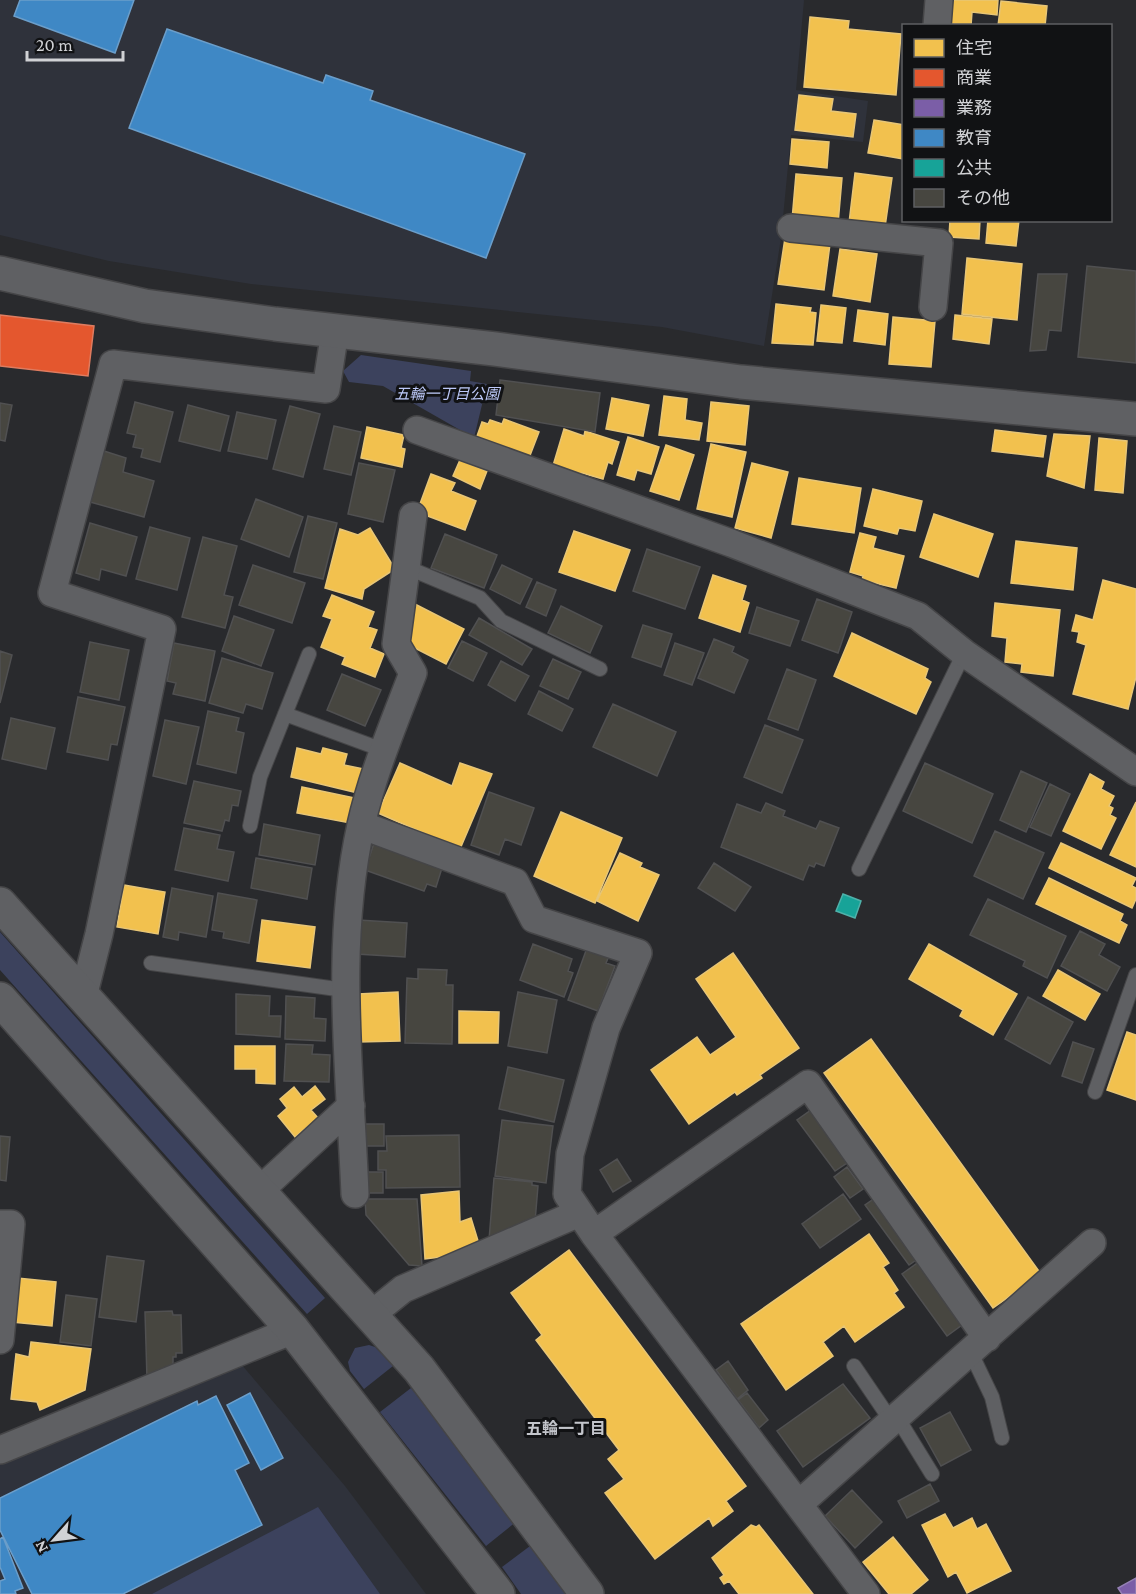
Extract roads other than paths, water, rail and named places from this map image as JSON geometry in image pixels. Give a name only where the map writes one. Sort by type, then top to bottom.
[{"type":"street","points":[[937,24],[939,0]]},
{"type":"street","points":[[790,228],[919,230],[939,243],[933,307]]},
{"type":"street","points":[[0,273],[145,306],[335,331],[495,349],[741,382],[1136,419]]},
{"type":"street","points":[[83,997],[99,934],[162,629],[52,593],[113,364],[326,388],[335,331]]},
{"type":"street","points":[[417,430],[731,543],[918,616],[964,653],[1136,772]]},
{"type":"street","points":[[355,1194],[344,990],[346,930],[361,825],[383,750],[413,673],[396,644],[413,516]]},
{"type":"street","points":[[361,825],[515,882],[534,918],[638,953],[606,1028],[570,1154],[567,1194],[587,1224],[866,1594]]},
{"type":"street","points":[[0,904],[258,1192],[372,1314],[419,1369],[587,1594]]},
{"type":"street","points":[[0,999],[292,1330],[498,1594]]},
{"type":"street","points":[[372,1314],[403,1289],[587,1224],[808,1084],[979,1345]]},
{"type":"street","points":[[258,1192],[351,1106]]},
{"type":"street","points":[[0,1224],[11,1224],[0,1340]]},
{"type":"street","points":[[799,1504],[1092,1242]]},
{"type":"street","points":[[0,1450],[292,1330]]},
{"type":"lane","points":[[406,567],[480,598],[501,621],[600,669]]},
{"type":"lane","points":[[859,869],[964,653]]},
{"type":"lane","points":[[250,826],[260,777],[309,654]]},
{"type":"lane","points":[[285,714],[383,750]]},
{"type":"lane","points":[[151,963],[344,990]]},
{"type":"lane","points":[[1095,1092],[1136,975]]},
{"type":"lane","points":[[979,1345],[1002,1438]]},
{"type":"lane","points":[[854,1366],[932,1474]]},
{"type":"district","name":"五輪一丁目","points":[[566,1428]]},
{"type":"park label","name":"五輪一丁目公園","points":[[447,394]]}]
